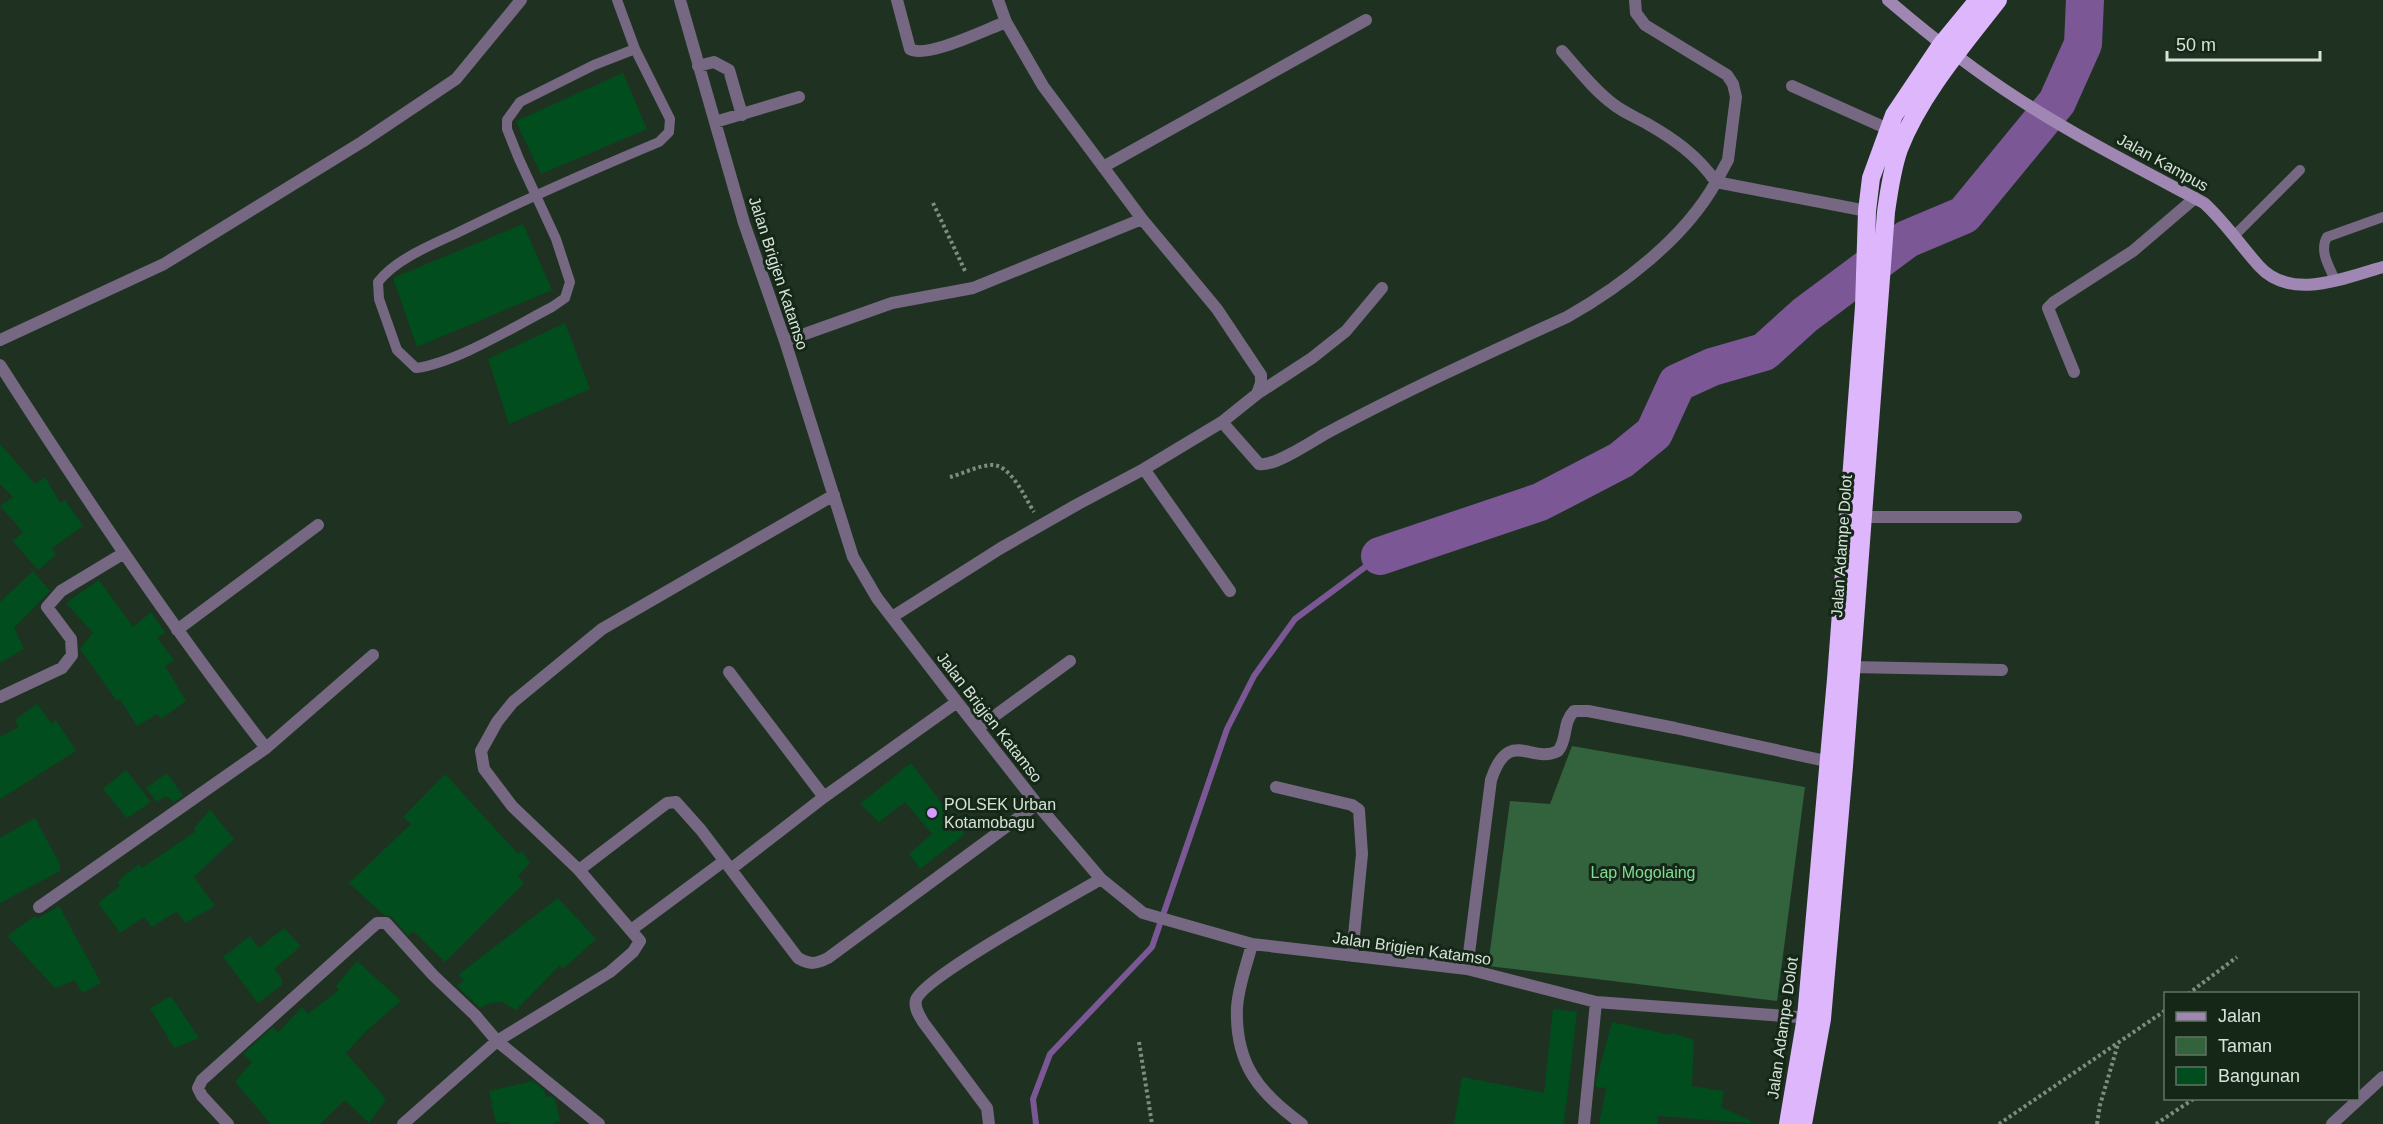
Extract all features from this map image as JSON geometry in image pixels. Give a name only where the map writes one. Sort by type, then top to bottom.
[{"type":"highway","name":"Jalan Adampe Dolot","points":[[1875,242],[1886,212],[1899,150],[1948,50],[1978,0]]},
{"type":"highway","name":"Jalan Adampe Dolot","points":[[1836,764],[1851,666],[1863,517],[1875,242],[1867,211],[1871,178],[1888,129],[1909,92],[1998,0]]},
{"type":"highway","name":"Jalan Adampe Dolot","points":[[1803,1124],[1836,764],[1872,305]]},
{"type":"highway","name":"Jalan Adampe Dolot","points":[[1788,1124],[1814,1018]]},
{"type":"street","points":[[0,340],[164,264],[372,136],[456,79],[521,0]]},
{"type":"street","name":"Jalan Brigjen Katamso","points":[[680,0],[744,223],[785,341],[853,558],[877,598],[957,702],[1037,804],[1101,879],[1143,913],[1251,944],[1467,969],[1596,1002],[1814,1018]]},
{"type":"street","points":[[897,0],[910,49],[918,52],[932,50],[1006,22]]},
{"type":"street","points":[[998,0],[1006,22],[1043,86],[1142,219],[1217,309],[1240,343],[1261,375],[1257,394]]},
{"type":"street","points":[[1222,422],[1259,464],[1264,465],[1567,317],[1594,302],[1655,255],[1694,213],[1728,160],[1736,97],[1733,84],[1727,75],[1645,25],[1636,13],[1635,0]]},
{"type":"street","name":"Jalan Kampus","points":[[1888,0],[1948,50],[2020,100],[2194,198],[2220,217],[2261,269],[2287,283],[2302,285],[2335,280],[2383,267]]},
{"type":"street","points":[[1103,167],[1366,20]]},
{"type":"street","points":[[1562,51],[1597,91],[1615,106],[1668,135],[1688,149],[1716,182],[1867,211]]},
{"type":"street","points":[[698,66],[714,62],[729,70],[742,115]]},
{"type":"street","points":[[1792,86],[1888,129]]},
{"type":"street","points":[[715,122],[799,97]]},
{"type":"street","points":[[2074,372],[2048,308],[2133,251],[2194,198]]},
{"type":"street","points":[[785,341],[892,303],[973,288],[1142,219]]},
{"type":"street","points":[[892,617],[1001,548],[1144,469],[1222,422],[1257,394],[1312,358],[1346,331],[1382,288]]},
{"type":"street","points":[[0,365],[76,483],[177,630],[266,748]]},
{"type":"street","points":[[1144,469],[1230,591]]},
{"type":"street","points":[[403,1124],[497,1041],[610,972],[640,941],[579,870],[512,806],[484,769],[481,751],[497,722],[513,702],[602,629],[834,495]]},
{"type":"street","points":[[1863,517],[2016,517]]},
{"type":"street","points":[[177,630],[318,525]]},
{"type":"street","points":[[0,697],[62,668],[72,655],[71,639],[46,607],[61,591],[124,553]]},
{"type":"street","points":[[39,907],[266,748],[373,655]]},
{"type":"street","points":[[978,728],[1070,661]]},
{"type":"street","points":[[1851,666],[2002,670]]},
{"type":"street","points":[[729,672],[824,797]]},
{"type":"street","points":[[631,930],[728,865],[957,702]]},
{"type":"street","points":[[1467,969],[1491,780],[1496,764],[1503,757],[1518,750],[1550,754],[1558,751],[1563,742],[1566,720],[1574,711],[1588,711],[1675,728],[1836,764]]},
{"type":"street","points":[[1276,787],[1352,805],[1359,810],[1362,854],[1352,956]]},
{"type":"street","points":[[579,870],[625,834],[672,802],[676,802],[728,865],[798,958],[806,963],[816,964],[828,958],[1037,804]]},
{"type":"street","points":[[989,1124],[987,1108],[923,1022],[915,1006],[916,999],[928,983],[955,965],[1101,879]]},
{"type":"street","points":[[228,1124],[202,1096],[198,1088],[202,1080],[377,922],[386,923],[497,1041],[599,1124]]},
{"type":"street","points":[[1251,944],[1237,1007],[1239,1046],[1255,1081],[1279,1107],[1302,1124]]},
{"type":"street","points":[[1584,1124],[1596,1002]]},
{"type":"street","points":[[2359,1099],[2383,1077]]},
{"type":"street","points":[[2332,1124],[2358,1100]]},
{"type":"lane","points":[[617,0],[635,49],[670,119],[669,132],[659,142],[536,194],[414,254],[393,268],[378,282],[379,299],[398,350],[416,368],[456,355],[552,307],[565,298],[570,282],[556,239],[536,194],[507,129],[507,120],[520,102],[594,65],[635,49]]},
{"type":"lane","points":[[2234,236],[2300,170]]},
{"type":"lane","points":[[2335,280],[2324,253],[2323,244],[2327,237],[2383,217]]},
{"type":"path","points":[[933,203],[973,288]]},
{"type":"path","points":[[950,477],[992,465],[1002,468],[1009,473],[1042,525]]},
{"type":"path","points":[[2189,992],[2237,957]]},
{"type":"path","points":[[1999,1124],[2164,1011]]},
{"type":"path","points":[[1139,1042],[1152,1124]]},
{"type":"path","points":[[2097,1124],[2100,1105],[2118,1044]]},
{"type":"path","points":[[2156,1124],[2192,1100]]},
{"type":"green space","name":"Lap Mogolaing","points":[[1572,746],[1805,787],[1777,1001],[1488,966],[1510,801],[1550,804]]},
{"type":"building","points":[[623,73],[647,129],[541,174],[516,121]]},
{"type":"building","points":[[523,224],[552,290],[417,347],[393,278]]},
{"type":"building","points":[[565,323],[590,389],[509,424],[488,359]]},
{"type":"building","points":[[0,444],[35,484],[45,477],[60,503],[65,500],[83,526],[52,548],[56,555],[38,570],[13,541],[23,532],[0,506],[13,497],[0,484]]},
{"type":"building","points":[[33,571],[50,591],[14,628],[24,649],[0,663],[0,602]]},
{"type":"building","points":[[99,580],[133,627],[151,612],[165,633],[157,638],[174,660],[165,666],[186,701],[161,719],[157,714],[137,726],[120,699],[117,701],[80,649],[93,633],[66,603]]},
{"type":"building","points":[[37,704],[52,724],[56,720],[76,751],[0,799],[0,737],[19,727],[15,720]]},
{"type":"building","name":"POLSEK Urban Kotamobagu","points":[[911,763],[965,834],[920,869],[909,854],[932,834],[905,802],[879,822],[860,804]]},
{"type":"building","points":[[126,770],[151,802],[127,818],[103,789]]},
{"type":"building","points":[[167,773],[183,796],[174,802],[166,796],[157,802],[146,788]]},
{"type":"building","points":[[445,774],[518,854],[522,851],[530,863],[518,876],[524,883],[445,962],[413,931],[408,936],[392,917],[384,915],[349,883],[411,824],[403,817]]},
{"type":"building","points":[[210,810],[234,839],[194,877],[215,906],[185,923],[177,911],[152,927],[144,917],[120,933],[98,903],[120,886],[117,882],[139,864],[142,868],[196,831],[194,828]]},
{"type":"building","points":[[35,818],[60,864],[60,871],[0,903],[0,838]]},
{"type":"building","points":[[558,898],[596,939],[563,969],[560,965],[516,1010],[502,1002],[490,1003],[480,1008],[457,986],[464,980],[458,975]]},
{"type":"building","points":[[59,906],[101,983],[82,993],[75,980],[55,988],[7,936],[35,916],[37,919]]},
{"type":"building","points":[[284,928],[301,946],[274,969],[282,979],[282,985],[258,1003],[223,957],[250,936],[259,948]]},
{"type":"building","points":[[357,961],[401,1001],[366,1031],[346,1053],[386,1099],[369,1123],[345,1100],[320,1124],[271,1124],[235,1082],[252,1062],[243,1054],[273,1027],[278,1033],[302,1007],[308,1014],[339,990],[336,986]]},
{"type":"building","points":[[171,996],[199,1038],[174,1048],[150,1008]]},
{"type":"building","points":[[1553,1009],[1577,1012],[1564,1124],[1454,1124],[1462,1077],[1544,1093]]},
{"type":"building","points":[[1612,1022],[1671,1035],[1672,1033],[1694,1040],[1692,1086],[1724,1091],[1721,1107],[1751,1123],[1658,1116],[1657,1124],[1599,1124],[1606,1088],[1596,1087],[1596,1082]]},
{"type":"building","points":[[533,1081],[544,1090],[546,1097],[551,1096],[555,1099],[560,1121],[554,1124],[496,1123],[489,1091]]},
{"type":"waterway","points":[[1380,556],[1540,502],[1621,460],[1654,433],[1677,383],[1712,367],[1764,352],[1805,315],[1907,239],[1964,215],[2057,102],[2083,44],[2085,0]]},
{"type":"waterway","points":[[1036,1124],[1033,1099],[1050,1054],[1152,947],[1227,729],[1254,676],[1295,619],[1380,556]]},
{"type":"place","name":"POLSEK Urban Kotamobagu","points":[[932,813]]}]
